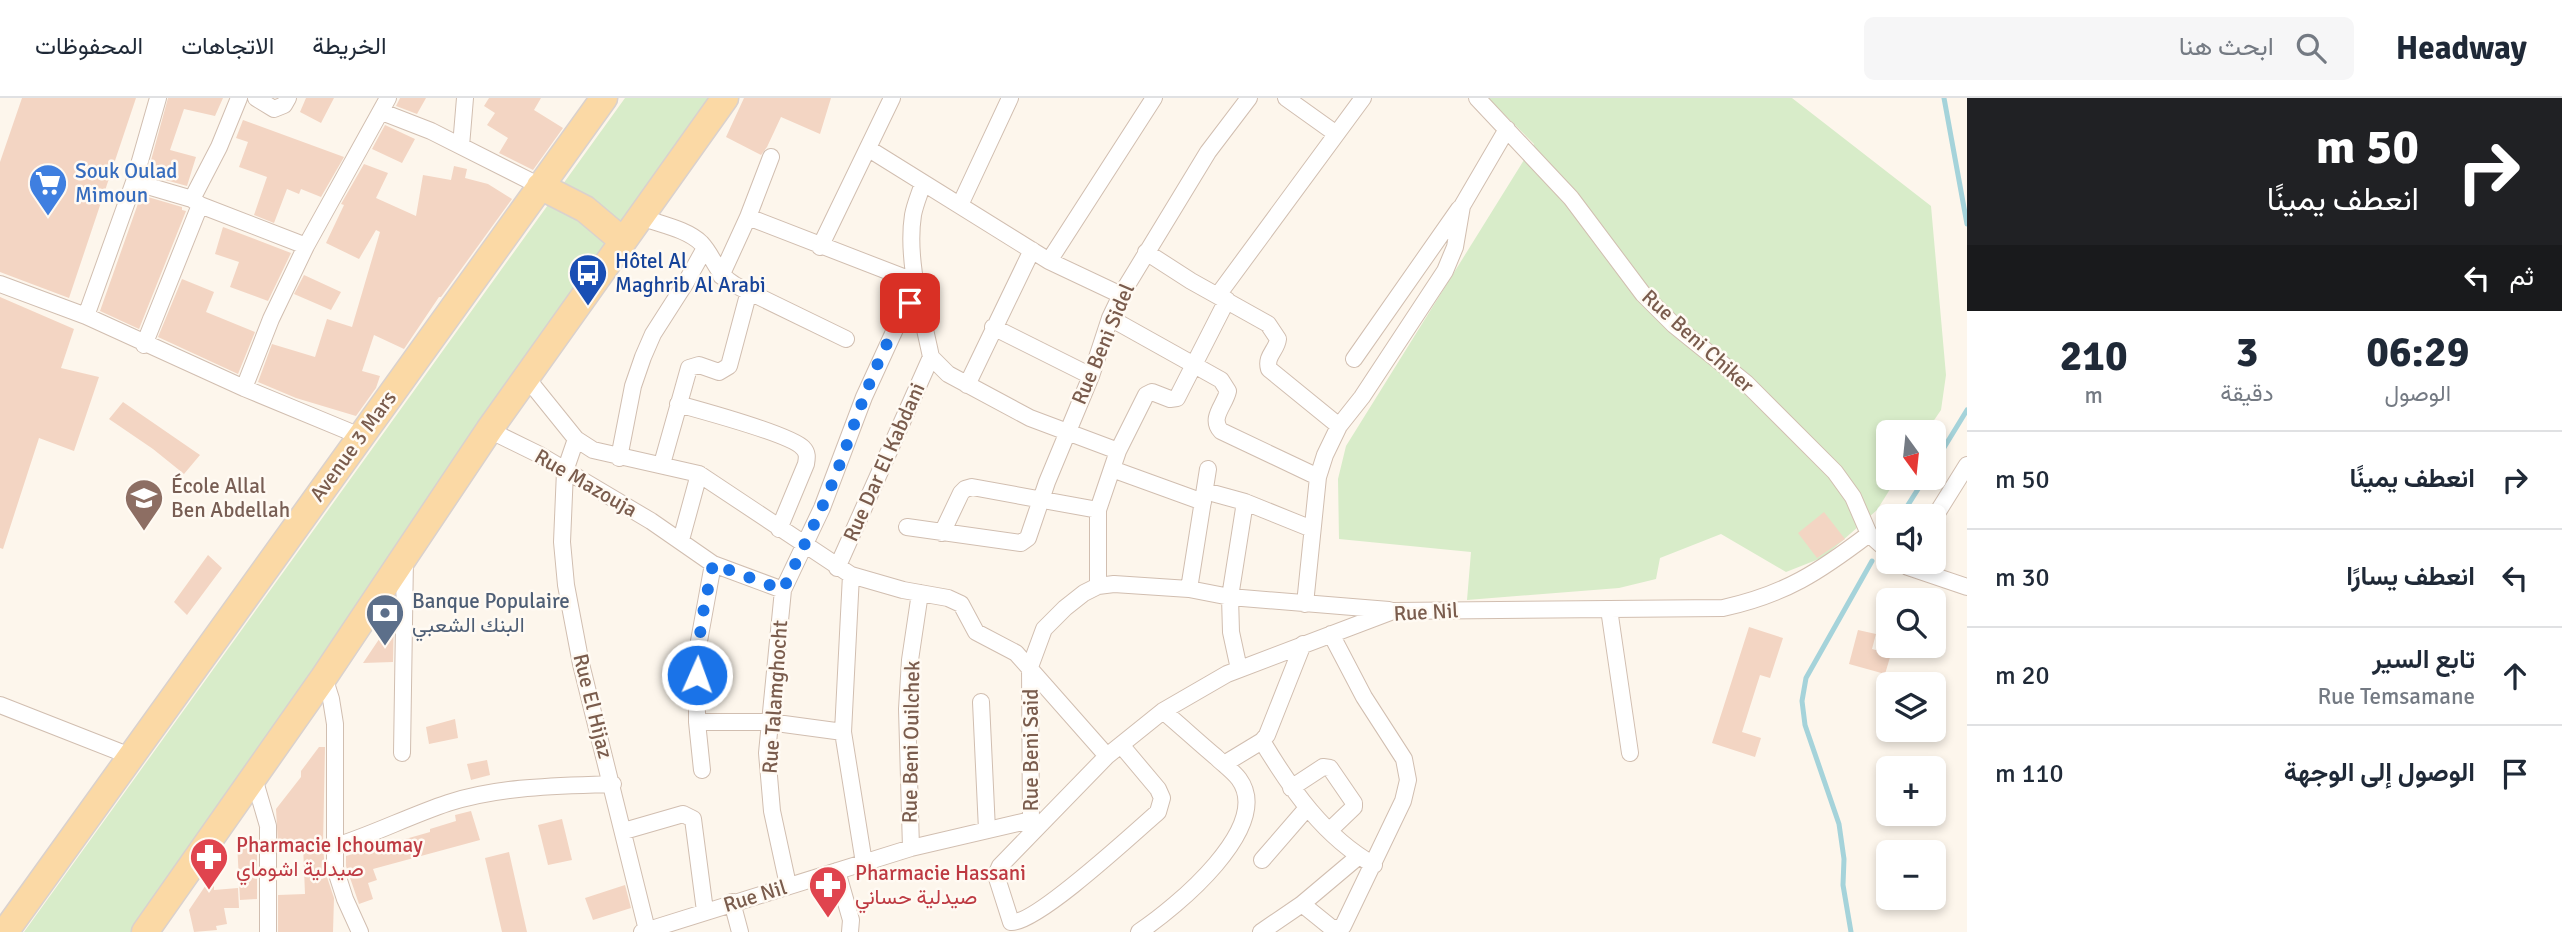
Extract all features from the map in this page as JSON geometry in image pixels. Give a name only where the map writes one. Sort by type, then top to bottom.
[{"type":"main road","name":"Avenue 3 Mars","points":[[5,932],[604,98]]},
{"type":"main road","points":[[145,932],[324,677],[489,430],[725,98]]},
{"type":"main road","points":[[540,187],[585,209],[623,241]]},
{"type":"street","points":[[86,316],[134,181],[158,98]]},
{"type":"street","points":[[144,345],[196,202],[239,98]]},
{"type":"street","points":[[256,98],[274,109],[284,105],[288,98]]},
{"type":"street","points":[[461,146],[464,98]]},
{"type":"street","points":[[820,247],[892,98]]},
{"type":"street","points":[[960,205],[1010,98]]},
{"type":"street","points":[[1049,261],[1154,98]]},
{"type":"street","name":"Rue Beni Sidel","points":[[942,533],[1021,543],[1031,534],[1066,433],[1091,376],[1110,318],[1121,295],[1208,152],[1249,98]]},
{"type":"street","points":[[1286,98],[1335,134]]},
{"type":"street","points":[[1098,586],[1098,510],[1118,452],[1146,395],[1153,392],[1170,400],[1177,398],[1223,298],[1335,134],[1363,98]]},
{"type":"street","name":"Rue Beni Chiker","points":[[1477,98],[1571,198],[1658,310],[1746,383],[1835,472],[1853,496],[1869,534],[1876,540]]},
{"type":"street","points":[[243,388],[271,319],[306,246],[385,105],[540,187]]},
{"type":"street","points":[[1354,359],[1462,206],[1507,129]]},
{"type":"street","points":[[869,149],[1049,261],[1121,295]]},
{"type":"street","points":[[721,276],[771,158]]},
{"type":"street","points":[[134,181],[196,202],[306,246]]},
{"type":"street","points":[[923,183],[912,224],[917,289],[931,357],[941,369],[1030,418],[1118,452]]},
{"type":"street","points":[[1305,604],[1318,477],[1325,455],[1339,426],[1362,397],[1445,271],[1455,247],[1462,206]]},
{"type":"street","points":[[641,217],[692,237],[705,248],[721,276],[735,285],[846,339]]},
{"type":"street","points":[[748,217],[917,289]]},
{"type":"street","points":[[619,458],[633,386],[643,357],[653,334],[705,248]]},
{"type":"street","points":[[967,385],[1032,250]]},
{"type":"street","points":[[1146,253],[1272,328],[1278,339],[1277,346],[1269,356],[1269,369],[1339,426]]},
{"type":"street","points":[[0,284],[86,316],[144,345],[360,436]]},
{"type":"street","name":"Rue Talamghocht","points":[[788,886],[772,811],[767,753],[783,590],[822,508],[864,397],[917,289]]},
{"type":"street","points":[[662,464],[687,372],[691,366],[699,365],[719,372],[729,366],[750,291]]},
{"type":"street","points":[[1110,318],[1221,380],[1228,388],[1228,395],[1215,419],[1221,431],[1318,477]]},
{"type":"street","points":[[993,327],[1091,376]]},
{"type":"street","name":"Rue Dar El Kabdani","points":[[844,571],[931,357]]},
{"type":"street","points":[[526,377],[576,439],[593,450],[699,474],[844,571],[920,593],[948,598],[961,604],[976,632],[1004,646],[1030,667],[1107,756]]},
{"type":"street","points":[[678,404],[792,442],[804,449],[807,455],[806,464],[779,529]]},
{"type":"street","name":"Rue Mazouja","points":[[489,430],[538,454],[681,540],[713,564],[783,590]]},
{"type":"street","name":"Rue El Hijaz","points":[[576,439],[565,471],[562,542],[566,585],[581,664],[613,783],[644,931]]},
{"type":"street","points":[[1943,504],[1967,465]]},
{"type":"street","points":[[1112,469],[1204,496],[1245,502],[1312,529]]},
{"type":"street","points":[[1189,589],[1208,469]]},
{"type":"street","points":[[681,540],[699,474]]},
{"type":"street","points":[[907,527],[942,533],[965,489],[978,487],[1098,510]]},
{"type":"street","points":[[1239,669],[1231,632],[1230,597],[1245,502]]},
{"type":"street","name":"Rue Nil","points":[[644,931],[911,848],[987,830],[1031,826],[1107,756],[1163,711],[1194,692],[1239,669],[1393,611],[1723,608],[1784,590],[1824,569],[1869,534]]},
{"type":"street","points":[[402,754],[405,555]]},
{"type":"street","points":[[702,770],[697,722],[697,652],[713,564]]},
{"type":"street","points":[[844,571],[843,732],[863,863]]},
{"type":"street","points":[[1933,574],[1967,587]]},
{"type":"street","points":[[1030,667],[1039,639],[1051,621],[1084,593],[1098,586],[1115,584],[1189,589],[1230,597],[1393,611]]},
{"type":"street","name":"Rue Beni Ouilchek","points":[[911,848],[907,709],[910,660],[920,593]]},
{"type":"street","points":[[1609,609],[1630,753]]},
{"type":"street","points":[[1302,904],[1333,929],[1341,928],[1374,864],[1407,790],[1408,770],[1400,750],[1363,697],[1331,634]]},
{"type":"street","points":[[1224,764],[1262,741],[1273,725],[1303,644]]},
{"type":"street","name":"Rue Beni Said","points":[[1030,667],[1031,826]]},
{"type":"street","points":[[324,677],[335,724],[333,847],[339,883],[360,932]]},
{"type":"street","points":[[981,702],[987,830]]},
{"type":"street","points":[[0,705],[130,755]]},
{"type":"street","points":[[1139,932],[1157,920],[1212,868],[1240,831],[1245,818],[1247,798],[1240,779],[1163,711]]},
{"type":"street","points":[[697,722],[769,722],[843,732]]},
{"type":"street","points":[[1262,741],[1291,788],[1307,808],[1359,856],[1374,864]]},
{"type":"street","points":[[1031,826],[996,875],[1007,918],[1015,923],[1046,905],[1158,812],[1162,797],[1158,789],[1121,745]]},
{"type":"street","points":[[1291,788],[1324,767],[1331,768],[1354,807],[1330,830]]},
{"type":"street","points":[[254,778],[268,826],[268,932]]},
{"type":"street","points":[[333,847],[450,802],[498,792],[613,783]]},
{"type":"street","points":[[1262,860],[1307,808]]},
{"type":"street","points":[[624,831],[683,814],[693,819],[705,911]]},
{"type":"street","points":[[1261,932],[1302,904],[1359,856]]},
{"type":"street","points":[[838,870],[851,920],[850,932]]},
{"type":"street","points":[[732,902],[740,932]]},
{"type":"green space","points":[[625,98],[716,98],[135,932],[24,932]]},
{"type":"green space","points":[[1488,98],[1792,98],[1931,206],[1946,375],[1941,410],[1934,420],[1876,420],[1876,490],[1890,490],[1881,504],[1876,504],[1876,511],[1824,557],[1786,572],[1721,534],[1660,558],[1656,579],[1619,588],[1467,600],[1471,552],[1339,539],[1338,479],[1346,446],[1534,144]]},
{"type":"building","name":"Souk Oulad Mimoun","points":[[22,98],[136,98],[69,298],[0,272],[0,162]]},
{"type":"building","points":[[168,98],[223,98],[215,116],[184,109],[170,150],[196,157],[187,186],[147,175]]},
{"type":"building","points":[[306,98],[334,98],[321,123],[300,112]]},
{"type":"building","points":[[400,98],[426,98],[417,114],[396,106]]},
{"type":"building","points":[[489,98],[541,98],[534,110],[563,128],[533,170],[499,153],[508,138],[487,125],[495,113],[484,106]]},
{"type":"building","points":[[744,98],[831,98],[820,134],[781,117],[761,155],[726,137]]},
{"type":"building","points":[[243,120],[344,157],[321,197],[301,189],[299,194],[287,189],[274,223],[254,215],[267,177],[239,167],[248,142],[236,138]]},
{"type":"building","points":[[385,125],[415,139],[402,163],[372,149]]},
{"type":"building","points":[[364,164],[388,173],[376,198],[416,216],[423,175],[451,180],[454,166],[467,169],[465,178],[488,184],[512,199],[404,349],[374,335],[362,371],[380,376],[376,388],[356,416],[296,398],[258,382],[272,344],[315,357],[327,319],[352,327],[380,232],[376,230],[359,259],[326,243],[344,205],[341,204]]},
{"type":"building","points":[[141,195],[182,207],[182,210],[186,211],[139,329],[100,311]]},
{"type":"building","points":[[223,227],[291,253],[268,301],[230,287],[239,262],[215,254]]},
{"type":"building","points":[[304,275],[341,292],[331,310],[294,294]]},
{"type":"building","points":[[182,279],[214,292],[206,312],[255,332],[238,374],[158,337]]},
{"type":"building","points":[[0,297],[74,329],[61,368],[99,377],[74,451],[39,438],[3,549],[0,548]]},
{"type":"building","points":[[123,402],[200,455],[184,474],[109,419]]},
{"type":"building","points":[[1824,512],[1845,539],[1817,558],[1798,533]]},
{"type":"building","points":[[208,555],[222,568],[187,615],[174,602]]},
{"type":"building","points":[[394,617],[393,662],[363,663]]},
{"type":"building","points":[[1749,627],[1783,638],[1770,678],[1760,675],[1742,732],[1761,738],[1755,757],[1712,743]]},
{"type":"building","points":[[1858,630],[1876,634],[1872,649],[1876,650],[1876,658],[1890,658],[1886,672],[1849,664]]},
{"type":"building","points":[[455,719],[458,738],[429,744],[426,727]]},
{"type":"building","points":[[319,747],[325,747],[323,846],[325,871],[334,898],[333,932],[278,932],[278,895],[305,894],[303,845],[278,846],[276,809],[301,777],[301,771]]},
{"type":"building","points":[[487,760],[490,775],[471,780],[467,764]]},
{"type":"building","points":[[471,811],[480,840],[373,869],[377,880],[368,883],[373,899],[359,904],[346,866],[346,856],[430,832],[430,829],[456,821],[455,815]]},
{"type":"building","points":[[562,819],[572,860],[548,865],[538,825]]},
{"type":"building","points":[[257,840],[257,899],[240,900],[237,842]]},
{"type":"building","points":[[509,852],[527,932],[502,932],[485,858]]},
{"type":"building","points":[[214,873],[214,890],[238,888],[239,908],[224,908],[227,924],[216,926],[217,930],[194,932],[189,910]]},
{"type":"building","points":[[625,885],[631,908],[593,920],[585,898]]},
{"type":"waterway","points":[[1944,98],[1967,224]]},
{"type":"waterway","points":[[1946,444],[1967,410]]},
{"type":"waterway","points":[[1909,504],[1917,490]]},
{"type":"waterway","points":[[1851,932],[1843,885],[1844,859],[1839,824],[1805,725],[1802,701],[1806,678],[1872,561]]},
{"type":"place","name":"Souk Oulad Mimoun","points":[[48,217]]},
{"type":"place","name":"Hôtel Al Maghrib Al Arabi","points":[[588,307]]},
{"type":"place","name":"École Allal Ben Abdellah","points":[[144,532]]},
{"type":"place","name":"Banque Populaire البنك الشعبي","points":[[385,647]]},
{"type":"place","name":"Pharmacie Ichoumay صيدلية اشوماي","points":[[209,891]]},
{"type":"place","name":"Pharmacie Hassani صيدلية حساني","points":[[828,919]]},
{"type":"route","points":[[697,675],[701,623],[713,564],[783,590],[822,508],[864,397],[910,303]]}]
